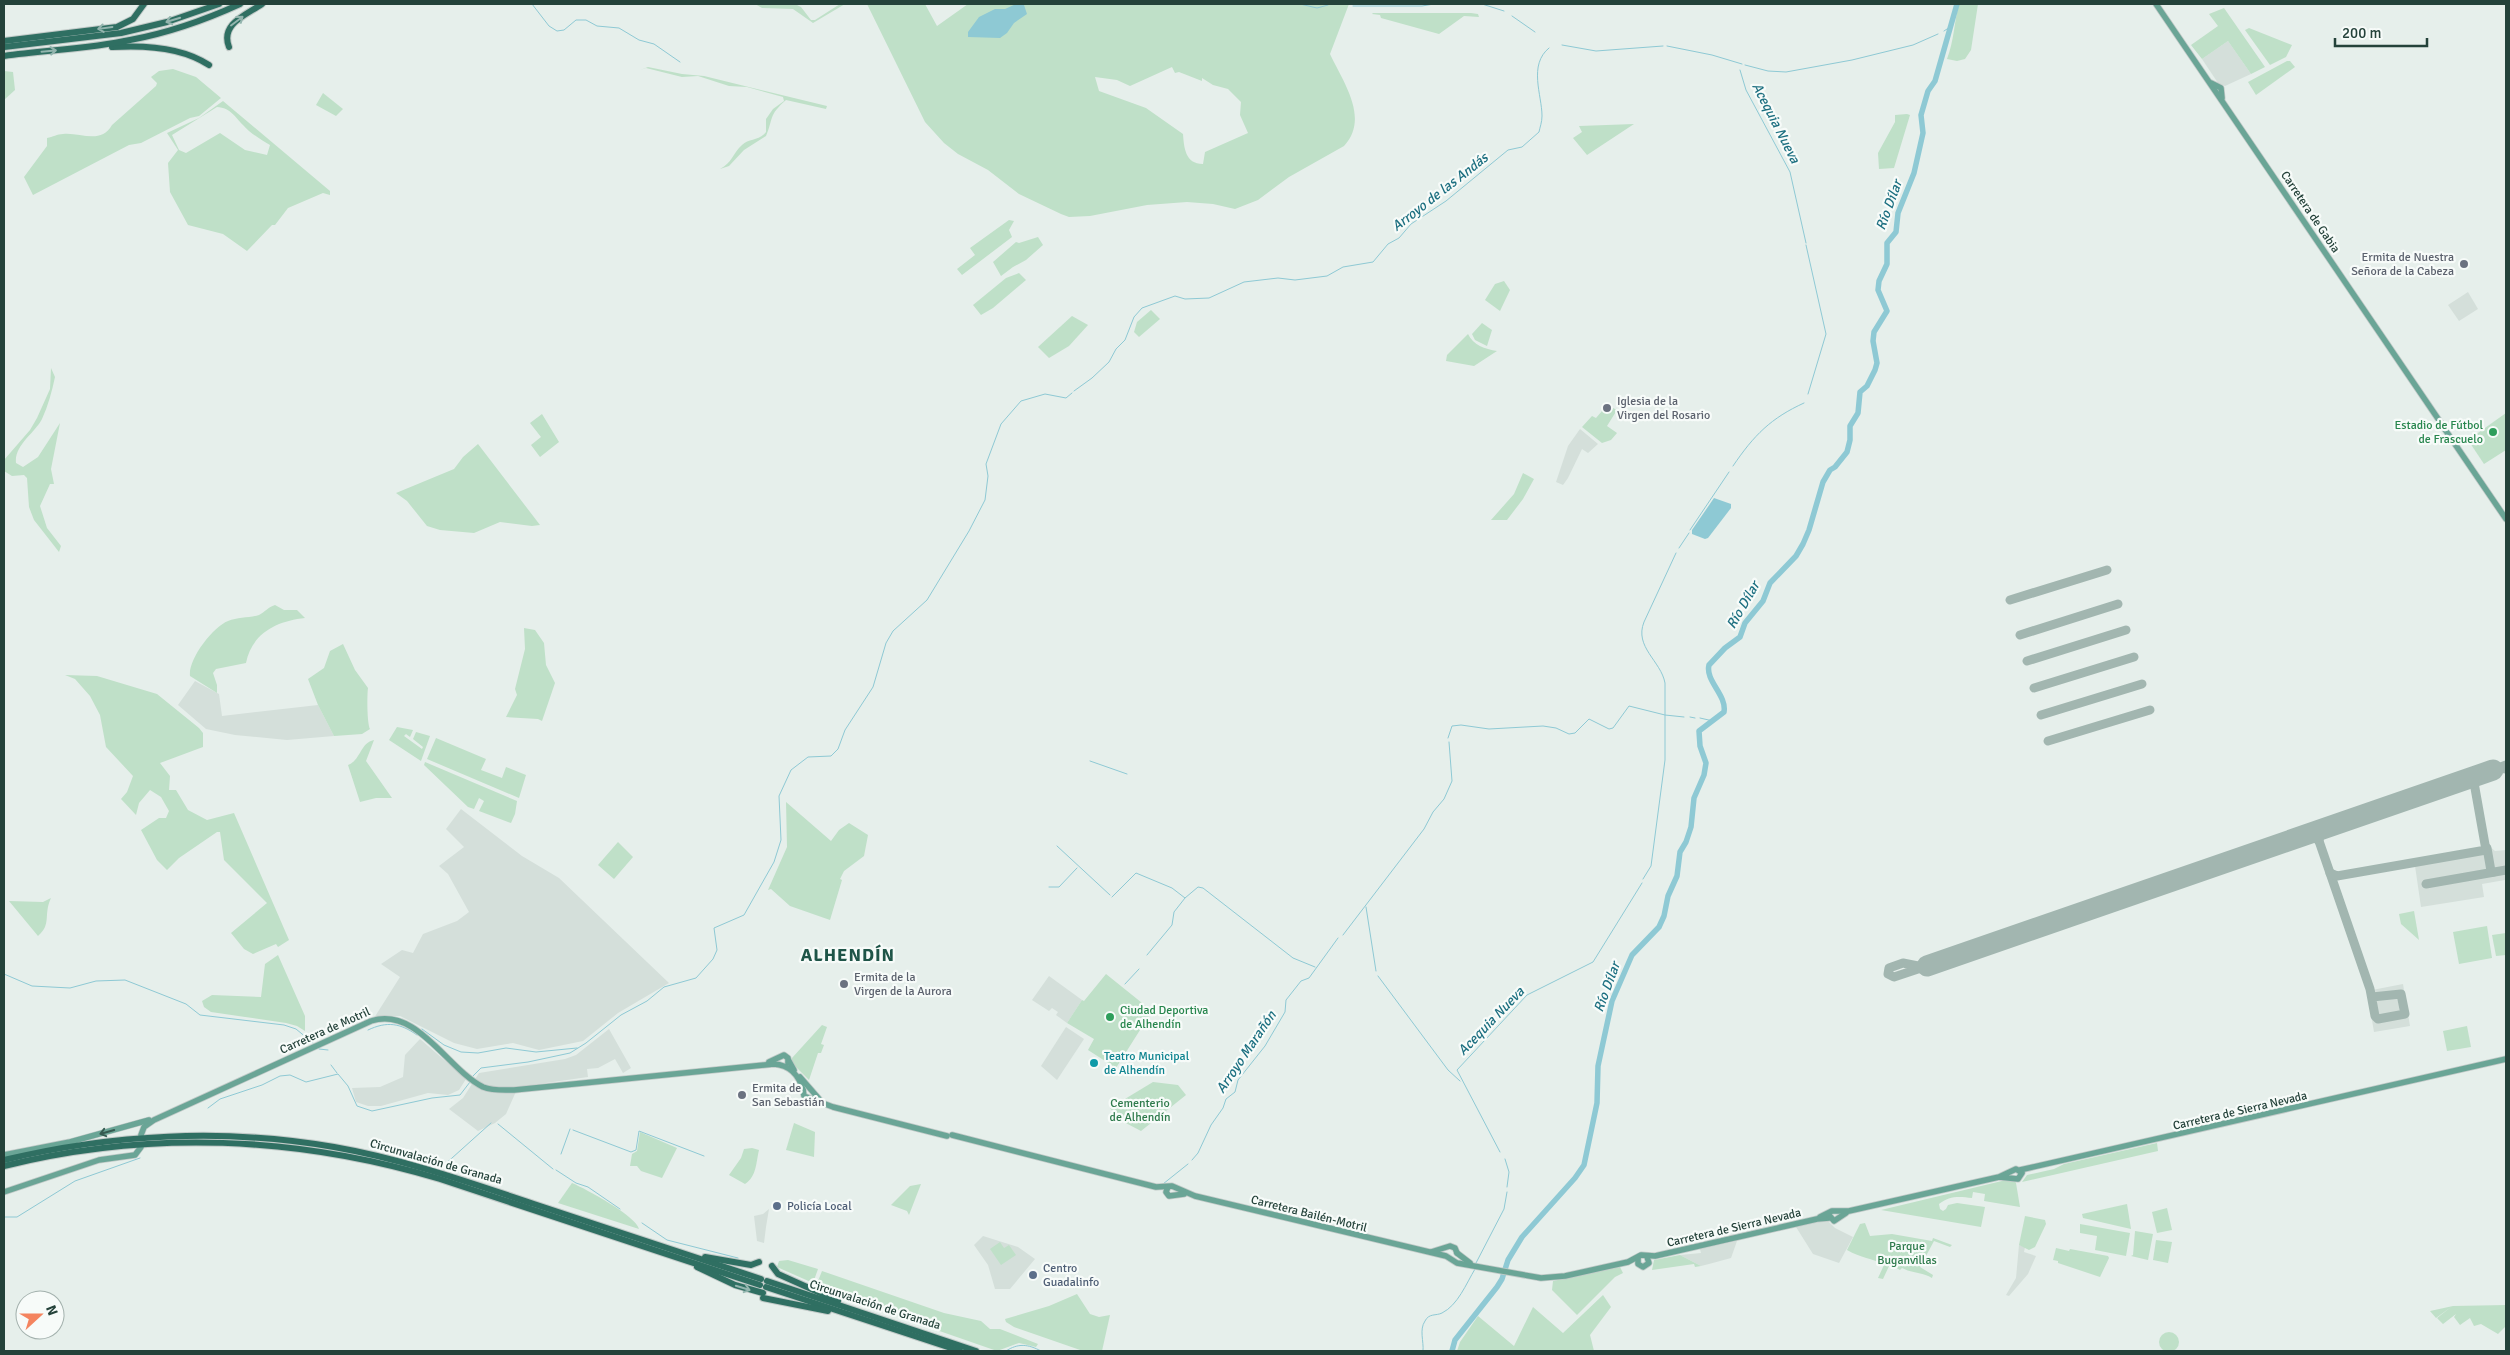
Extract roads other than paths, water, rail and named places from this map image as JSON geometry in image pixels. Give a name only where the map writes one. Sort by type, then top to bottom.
[{"type":"highway","points":[[4,41],[117,27],[133,19],[144,4]]},
{"type":"highway","points":[[4,47],[129,32],[167,22],[219,4]]},
{"type":"highway","points":[[4,56],[115,43],[161,33],[198,22],[240,4]]},
{"type":"highway","points":[[229,47],[227,38],[230,26],[262,4]]},
{"type":"highway","points":[[74,48],[82,50],[119,47],[148,48],[187,54],[210,65]]},
{"type":"highway","name":"Circunvalación de Granada","points":[[4,1160],[71,1146],[145,1138],[221,1136],[305,1143],[406,1163],[664,1246],[764,1287],[960,1351]]},
{"type":"highway","name":"Circunvalación de Granada","points":[[4,1166],[81,1150],[172,1142],[236,1142],[304,1148],[374,1161],[418,1172],[683,1259],[735,1286],[764,1287],[859,1312],[976,1351]]},
{"type":"highway","points":[[664,1246],[750,1265],[760,1262]]},
{"type":"highway","points":[[772,1266],[778,1274],[859,1312]]},
{"type":"highway","points":[[764,1287],[852,1315]]},
{"type":"main road","name":"Carretera de Gabia","points":[[2156,4],[2209,81],[2218,91],[2350,290],[2419,389]]},
{"type":"main road","points":[[2350,290],[2506,519]]},
{"type":"main road","points":[[2377,332],[2383,336],[2386,345]]},
{"type":"main road","points":[[2412,382],[2419,389],[2445,430]]},
{"type":"main road","name":"Carretera de Motril","points":[[141,1135],[144,1127],[154,1120],[382,1018],[395,1018],[411,1026],[477,1083],[488,1088],[503,1090],[783,1062],[808,1091],[822,1102],[833,1107],[1167,1190]]},
{"type":"main road","name":"Carretera de Sierra Nevada","points":[[1648,1259],[1999,1177],[2013,1174],[2018,1179],[2021,1172],[2031,1169],[2503,1061]]},
{"type":"main road","points":[[4,1155],[70,1142],[154,1120]]},
{"type":"main road","points":[[4,1192],[99,1160],[135,1155],[141,1147]]},
{"type":"main road","points":[[1167,1190],[1170,1196],[1175,1192]]},
{"type":"main road","points":[[1167,1190],[1175,1192]]},
{"type":"main road","name":"Carretera Bailén-Motril","points":[[1175,1192],[1448,1257]]},
{"type":"main road","points":[[1472,1264],[1457,1253],[1453,1247],[1446,1248],[1448,1257],[1457,1263],[1472,1264],[1534,1278],[1553,1278],[1638,1261],[1643,1255],[1648,1259],[1643,1267],[1638,1261]]},
{"type":"main road","name":"Carretera Bailén-Motril","points":[[1426,1252],[1446,1248]]},
{"type":"main road","points":[[1448,1257],[1455,1257],[1457,1253]]},
{"type":"water","points":[[1016,4],[1024,5],[1027,14],[1014,23],[1007,33],[1000,38],[968,37],[968,32],[979,17],[995,9],[1005,9]]},
{"type":"water","points":[[1714,498],[1731,504],[1731,508],[1708,538],[1705,539],[1692,534],[1692,530]]},
{"type":"waterway","points":[[532,4],[549,26],[557,31],[564,30],[576,20],[586,20],[597,26],[619,28],[639,40],[654,44],[680,62]]},
{"type":"waterway","points":[[1300,4],[1317,8],[1328,5]]},
{"type":"waterway","points":[[1353,6],[1422,6],[1434,4]]},
{"type":"waterway","points":[[1482,4],[1504,11]]},
{"type":"waterway","name":"Río Dílar","points":[[1452,1351],[1455,1340],[1502,1279],[1508,1260],[1522,1237],[1575,1178],[1584,1165],[1597,1103],[1598,1066],[1612,1001],[1632,955],[1659,927],[1664,916],[1668,896],[1677,876],[1680,852],[1691,827],[1694,798],[1704,775],[1706,763],[1700,746],[1699,731],[1724,712],[1722,700],[1710,677],[1709,665],[1725,648],[1740,637],[1745,623],[1763,601],[1770,583],[1796,556],[1809,530],[1823,482],[1830,470],[1835,467],[1847,452],[1850,440],[1850,426],[1858,413],[1860,392],[1867,386],[1877,363],[1873,341],[1874,332],[1887,311],[1878,290],[1879,281],[1887,264],[1887,243],[1896,232],[1898,213],[1914,173],[1923,133],[1921,115],[1928,91],[1935,81],[1957,4]]},
{"type":"waterway","points":[[1512,16],[1535,32]]},
{"type":"waterway","name":"Arroyo de las Andás","points":[[1944,31],[1950,27]]},
{"type":"waterway","name":"Arroyo de las Andás","points":[[1745,65],[1768,71],[1786,72],[1852,60],[1913,45],[1938,34]]},
{"type":"waterway","name":"Arroyo de las Andás","points":[[1562,45],[1596,51],[1663,46]]},
{"type":"waterway","name":"Arroyo de las Andás","points":[[1667,46],[1712,55],[1742,64]]},
{"type":"waterway","name":"Arroyo de las Andás","points":[[1074,391],[1109,362],[1116,349],[1125,340],[1134,317],[1142,308],[1175,296],[1185,299],[1209,298],[1244,282],[1278,278],[1295,280],[1327,276],[1343,267],[1373,262],[1388,244],[1399,238],[1411,224],[1446,201],[1508,150],[1522,147],[1539,132],[1542,116],[1538,71],[1539,63],[1549,48]]},
{"type":"waterway","name":"Acequia Nueva","points":[[1740,70],[1746,90],[1790,172],[1806,243]]},
{"type":"waterway","name":"Acequia Nueva","points":[[1806,245],[1826,334],[1808,394]]},
{"type":"waterway","name":"Arroyo de las Andás","points":[[473,1076],[481,1068],[528,1062],[570,1053],[586,1043],[621,1015],[647,1001],[664,987],[696,978],[713,959],[717,950],[714,928],[744,915],[774,862],[781,840],[779,796],[791,770],[808,757],[831,756],[838,749],[845,730],[873,687],[886,643],[893,631],[927,600],[969,531],[985,500],[988,476],[986,464],[1001,424],[1021,401],[1045,394],[1066,398],[1072,393]]},
{"type":"waterway","points":[[1733,466],[1748,445],[1764,428],[1804,403]]},
{"type":"waterway","name":"Acequia Nueva","points":[[1690,530],[1729,472]]},
{"type":"waterway","name":"Acequia Nueva","points":[[1679,548],[1689,533]]},
{"type":"waterway","name":"Acequia Nueva","points":[[1643,879],[1651,866],[1665,760],[1665,683],[1663,675],[1645,646],[1642,639],[1642,631],[1644,622],[1676,553]]},
{"type":"waterway","name":"Arroyo Marañón","points":[[1448,738],[1452,726],[1461,725],[1489,729],[1543,726],[1556,728],[1569,734],[1575,733],[1589,719],[1609,729],[1613,728],[1629,706],[1665,715],[1684,717]]},
{"type":"waterway","name":"Arroyo Marañón","points":[[1690,717],[1695,718]]},
{"type":"waterway","name":"Arroyo Marañón","points":[[1700,718],[1713,721]]},
{"type":"waterway","name":"Arroyo Marañón","points":[[1343,935],[1424,829],[1433,812],[1444,799],[1452,781],[1449,742]]},
{"type":"waterway","points":[[1090,761],[1127,774]]},
{"type":"waterway","points":[[1057,846],[1110,895]]},
{"type":"waterway","points":[[1049,887],[1059,887],[1077,868]]},
{"type":"waterway","points":[[1112,897],[1136,873],[1172,888],[1185,898],[1198,887],[1203,888],[1293,958],[1315,967]]},
{"type":"waterway","name":"Acequia Nueva","points":[[1500,1152],[1457,1070],[1527,995],[1593,962],[1642,883]]},
{"type":"waterway","points":[[1147,955],[1172,925],[1174,912],[1185,898]]},
{"type":"waterway","points":[[1366,907],[1376,971]]},
{"type":"waterway","name":"Arroyo Marañón","points":[[1192,1160],[1198,1153],[1226,1099],[1235,1092],[1238,1080],[1265,1046],[1285,1012],[1286,1000],[1301,981],[1309,978],[1338,938]]},
{"type":"waterway","points":[[1125,984],[1139,969]]},
{"type":"waterway","points":[[4,974],[32,986],[70,988],[96,981],[125,980],[186,1004],[200,1015],[284,1025],[296,1029],[313,1043]]},
{"type":"waterway","points":[[1378,976],[1448,1070],[1460,1081]]},
{"type":"waterway","points":[[368,1030],[387,1024],[405,1028],[417,1035]]},
{"type":"waterway","points":[[422,1029],[444,1045],[461,1052],[478,1053],[506,1048],[536,1052],[577,1048]]},
{"type":"waterway","points":[[319,1049],[328,1050]]},
{"type":"waterway","points":[[331,1065],[337,1073]]},
{"type":"waterway","name":"Arroyo de las Andás","points":[[208,1108],[220,1099],[262,1085],[280,1076],[290,1075],[306,1082],[338,1074],[348,1086],[357,1106],[372,1111],[432,1098],[460,1095],[470,1082]]},
{"type":"waterway","points":[[442,1167],[491,1123]]},
{"type":"waterway","points":[[498,1124],[553,1169]]},
{"type":"waterway","points":[[561,1154],[570,1129]]},
{"type":"waterway","points":[[573,1130],[631,1152],[636,1150],[639,1131],[704,1156]]},
{"type":"waterway","name":"Arroyo de las Andás","points":[[4,1217],[17,1217],[75,1181],[140,1158]]},
{"type":"waterway","name":"Acequia Nueva","points":[[1505,1159],[1509,1172],[1507,1187]]},
{"type":"waterway","name":"Arroyo Marañón","points":[[1163,1184],[1188,1164]]},
{"type":"waterway","points":[[556,1170],[576,1183],[588,1187],[620,1209]]},
{"type":"waterway","name":"Acequia Nueva","points":[[1476,1263],[1504,1209],[1507,1192]]},
{"type":"waterway","points":[[642,1223],[667,1240],[738,1258]]},
{"type":"waterway","name":"Acequia Nueva","points":[[1423,1351],[1423,1324],[1429,1317],[1442,1313],[1453,1305],[1475,1269]]},
{"type":"waterway","name":"Arroyo Marañón","points":[[1006,1351],[1023,1345],[1041,1351]]},
{"type":"place","name":"Ermita de Nuestra Señora de la Cabeza","points":[[2464,264]]},
{"type":"place","name":"Iglesia de la Virgen del Rosario","points":[[1607,408]]},
{"type":"place","name":"Estadio de Fútbol de Frascuelo","points":[[2493,432]]},
{"type":"place","name":"Ermita de la Virgen de la Aurora","points":[[844,984]]},
{"type":"place","name":"Ciudad Deportiva de Alhendín","points":[[1110,1017]]},
{"type":"place","name":"Teatro Municipal de Alhendín","points":[[1094,1063]]},
{"type":"place","name":"Ermita de San Sebastián","points":[[742,1095]]},
{"type":"place","name":"Policía Local","points":[[777,1206]]},
{"type":"place","name":"Centro Guadalinfo","points":[[1033,1275]]},
{"type":"district","name":"ALHENDÍN","points":[[848,955]]},
{"type":"park label","name":"Cementerio de Alhendín","points":[[1140,1110]]},
{"type":"park label","name":"Parque Buganvillas","points":[[1907,1253]]}]
